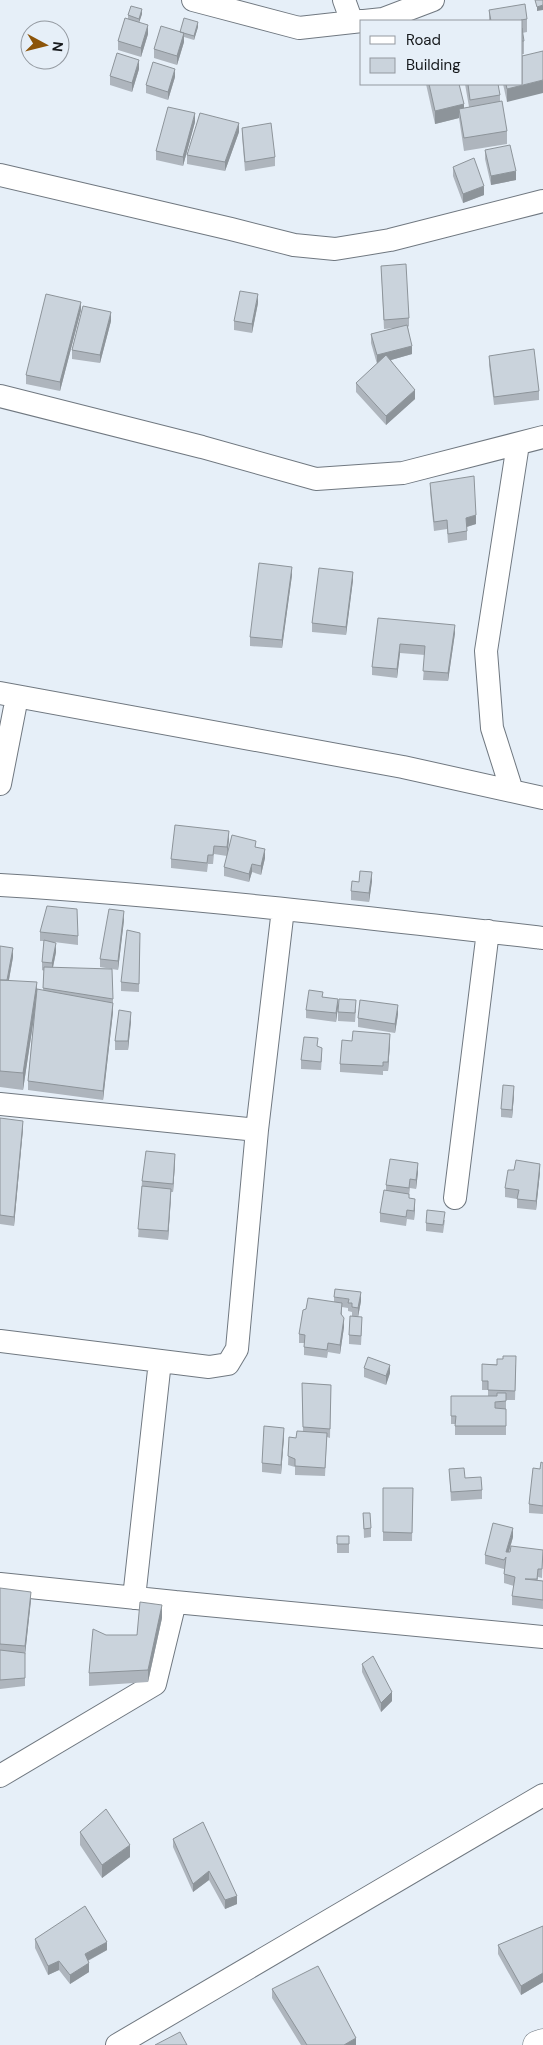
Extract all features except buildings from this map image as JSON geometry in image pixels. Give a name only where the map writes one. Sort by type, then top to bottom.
[{"type":"main road","points":[[537,2045],[543,2043]]},
{"type":"street","points":[[193,0],[299,28],[359,22],[344,0]]},
{"type":"street","points":[[375,20],[383,19],[433,0]]},
{"type":"street","points":[[0,175],[231,229],[294,246],[335,249],[390,240],[543,202]]},
{"type":"street","points":[[0,396],[202,447],[316,479],[403,473],[543,437]]},
{"type":"street","points":[[512,791],[492,728],[486,651],[518,444]]},
{"type":"street","points":[[0,784],[8,695],[404,767],[543,798]]},
{"type":"street","points":[[0,884],[104,891],[543,938]]},
{"type":"street","points":[[0,1341],[209,1367],[228,1364],[237,1349],[257,1130],[283,909]]},
{"type":"street","points":[[455,1198],[488,931]]},
{"type":"street","points":[[0,1104],[257,1130]]},
{"type":"street","points":[[134,1598],[160,1361]]},
{"type":"street","points":[[0,1584],[543,1637]]},
{"type":"street","points":[[0,1776],[155,1684],[175,1602]]},
{"type":"street","points":[[116,2045],[543,1795]]}]
